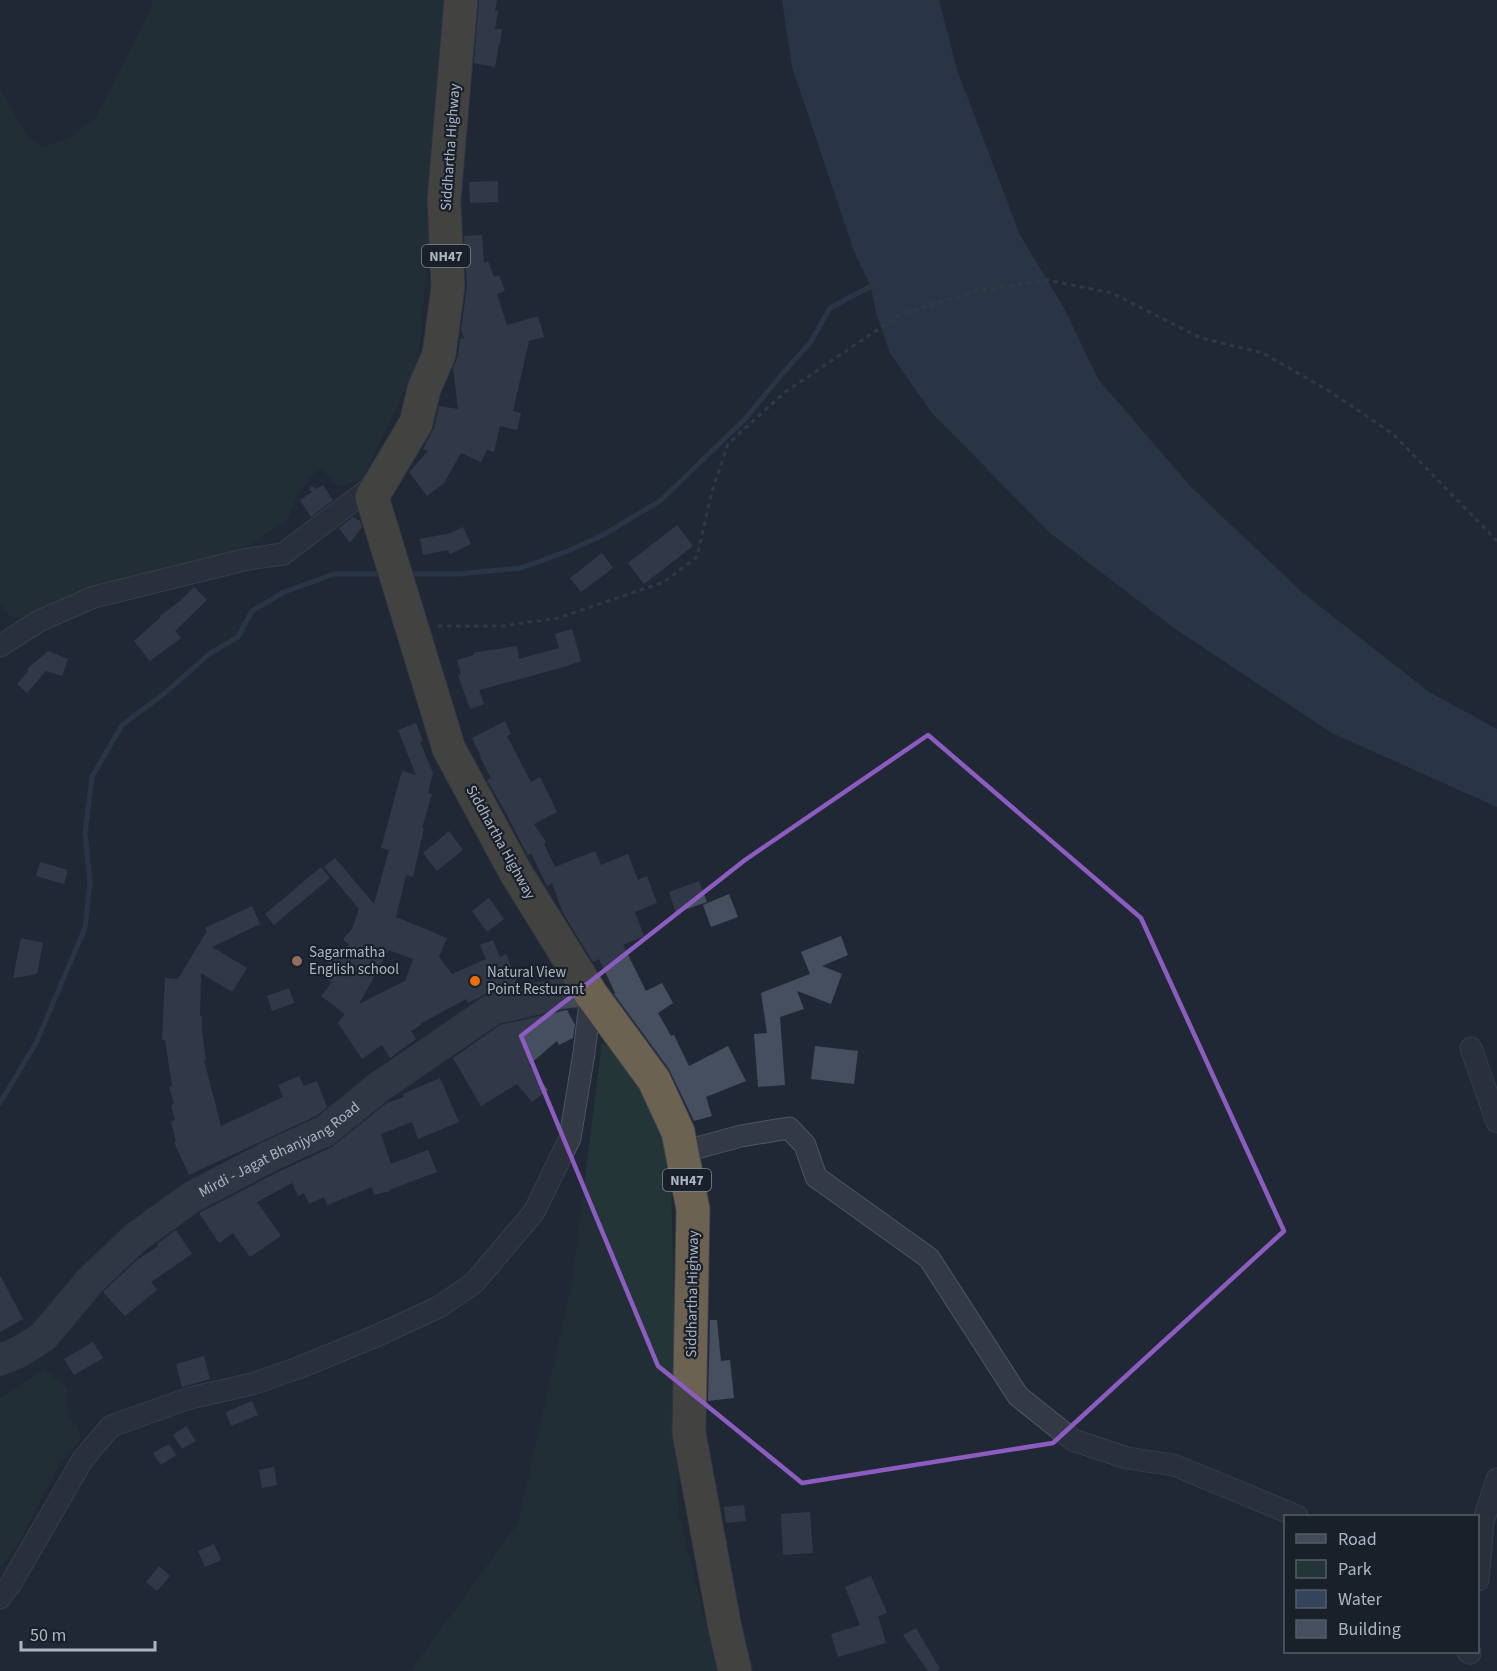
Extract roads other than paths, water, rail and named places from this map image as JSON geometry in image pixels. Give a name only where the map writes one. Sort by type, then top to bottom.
[{"type":"highway","name":"Siddhartha Highway","points":[[461,0],[444,200],[448,287],[440,354],[424,389],[416,423],[377,488],[449,749],[516,873],[589,992],[654,1080],[678,1132],[693,1209],[689,1433],[735,1671]]},
{"type":"street","points":[[0,646],[39,621],[94,597],[248,559],[283,554],[377,488]]},
{"type":"street","points":[[0,1598],[10,1585],[83,1459],[111,1426],[190,1398],[252,1384],[298,1368],[439,1307],[474,1283],[534,1212],[570,1138],[585,1053],[589,992]]},
{"type":"street","name":"Mirdi - Jagat Bhanjyang Road","points":[[0,1360],[43,1337],[90,1281],[135,1238],[192,1197],[270,1156],[325,1131],[379,1087],[493,1009],[562,993],[589,992]]},
{"type":"street","points":[[1472,1048],[1497,1122]]},
{"type":"street","points":[[682,1152],[741,1136],[789,1128],[805,1145],[816,1177],[929,1258],[1018,1396],[1073,1440],[1127,1458],[1174,1465],[1295,1515]]},
{"type":"street","points":[[1479,1568],[1483,1522],[1497,1479]]},
{"type":"water","points":[[782,0],[939,0],[957,70],[1020,235],[1064,308],[1098,379],[1190,486],[1303,593],[1429,692],[1497,729],[1497,807],[1332,733],[1174,628],[1050,533],[932,413],[890,353],[876,313],[871,287],[854,251],[792,67]]},
{"type":"waterway","points":[[407,574],[458,574],[521,568],[603,535],[660,501],[744,420],[810,343],[830,308],[875,284]]},
{"type":"waterway","points":[[0,1103],[36,1043],[85,928],[90,882],[85,833],[92,777],[122,725],[165,693],[209,654],[238,637],[252,611],[284,592],[334,574],[385,574]]},
{"type":"place","name":"Sagarmatha English school","points":[[297,961]]},
{"type":"place","name":"Natural View Point Resturant","points":[[475,981]]}]
